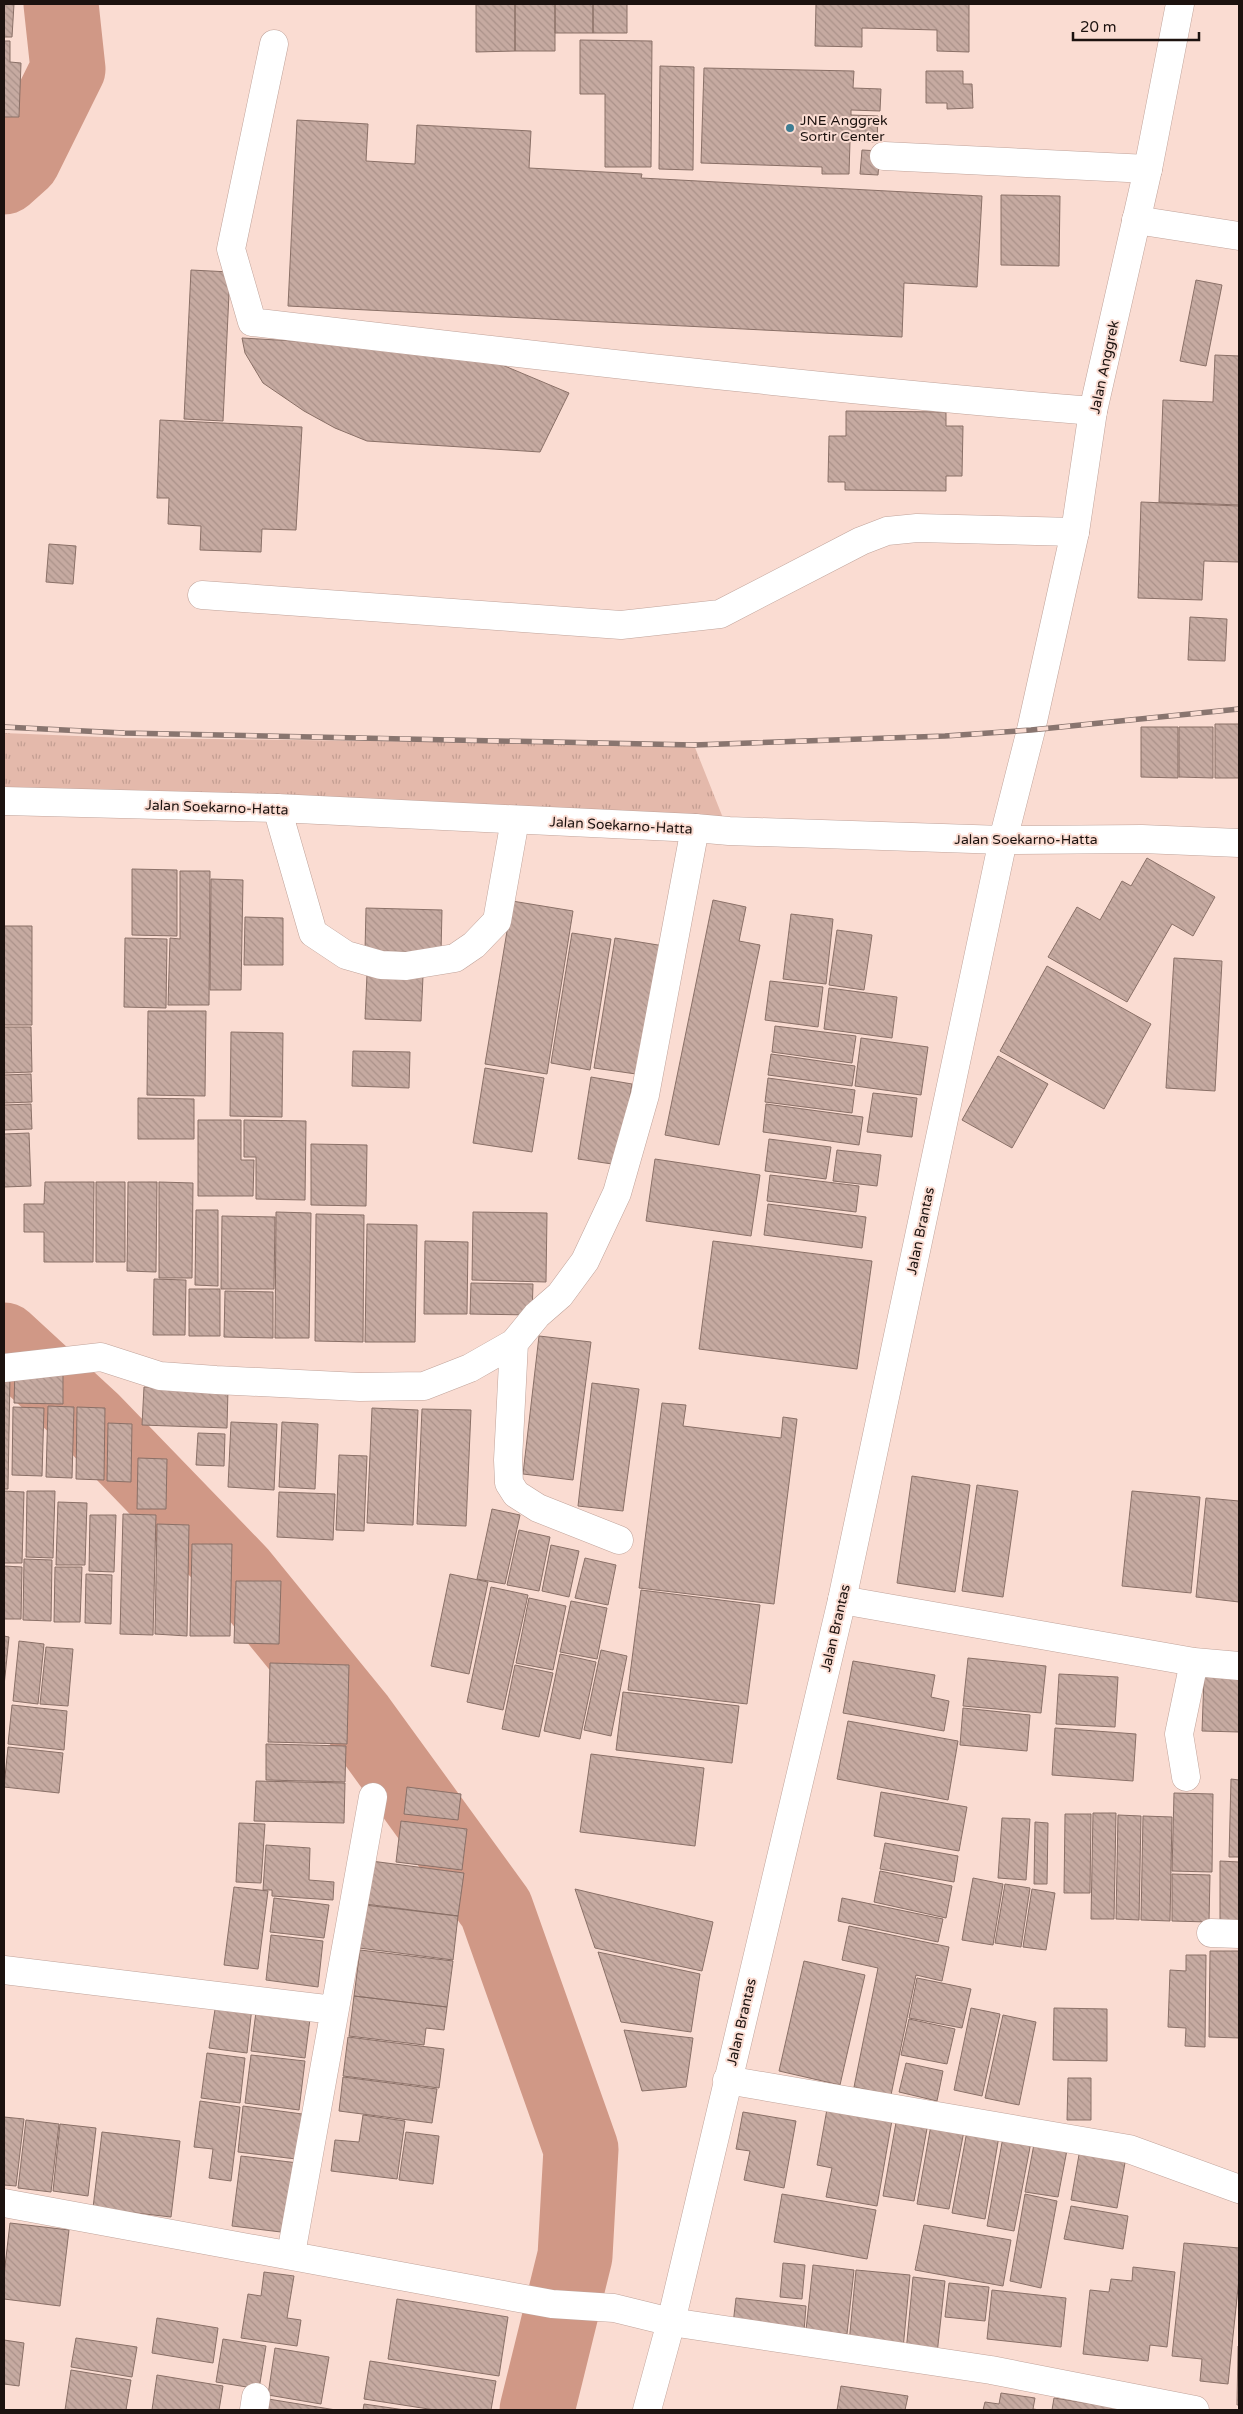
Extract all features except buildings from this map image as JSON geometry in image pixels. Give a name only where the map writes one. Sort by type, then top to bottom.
[{"type":"main road","name":"Jalan Anggrek","points":[[1031,730],[1075,532],[1093,411],[1148,169],[1180,4]]},
{"type":"main road","points":[[274,44],[231,249],[252,322],[682,372],[930,398],[1093,411]]},
{"type":"main road","points":[[884,156],[1148,169]]},
{"type":"main road","points":[[1136,220],[1239,236]]},
{"type":"main road","points":[[202,595],[620,625],[720,614],[861,541],[887,531],[917,528],[1075,532]]},
{"type":"main road","name":"Jalan Brantas","points":[[647,2410],[671,2322],[842,1600],[1003,840],[1031,730]]},
{"type":"main road","name":"Jalan Soekarno-Hatta","points":[[4,801],[277,808],[729,831],[1003,840],[1142,839],[1239,843]]},
{"type":"main road","points":[[277,808],[313,933],[346,955],[381,965],[406,966],[455,958],[474,945],[497,921],[515,820]]},
{"type":"main road","points":[[11,1366],[100,1358],[160,1376],[360,1387],[424,1386],[470,1368],[514,1343],[537,1315],[560,1295],[584,1261],[617,1193],[645,1095],[695,828]]},
{"type":"main road","points":[[514,1343],[508,1460],[509,1483],[516,1494],[538,1508],[619,1540]]},
{"type":"main road","points":[[842,1600],[1194,1662],[1239,1666]]},
{"type":"main road","points":[[1186,1777],[1179,1734],[1194,1662]]},
{"type":"main road","points":[[291,2254],[373,1797]]},
{"type":"main road","points":[[1211,1933],[1239,1934]]},
{"type":"main road","points":[[4,1970],[334,2010]]},
{"type":"main road","points":[[727,2080],[1130,2149],[1239,2189]]},
{"type":"main road","points":[[4,2203],[291,2254],[552,2304],[614,2308],[671,2322],[991,2370],[1194,2410]]},
{"type":"green space","points":[[4,733],[126,738],[694,745],[727,828],[4,791]]},
{"type":"waterway","points":[[4,177],[23,160],[68,69],[61,4]]},
{"type":"waterway","points":[[4,1340],[92,1421],[239,1573],[358,1719],[496,1909],[581,2149],[575,2256],[537,2410]]},
{"type":"railway","points":[[4,727],[124,733],[694,745],[945,736],[1031,730],[1239,709]]},
{"type":"place","name":"JNE Anggrek Sortir Center","points":[[790,128]]}]
